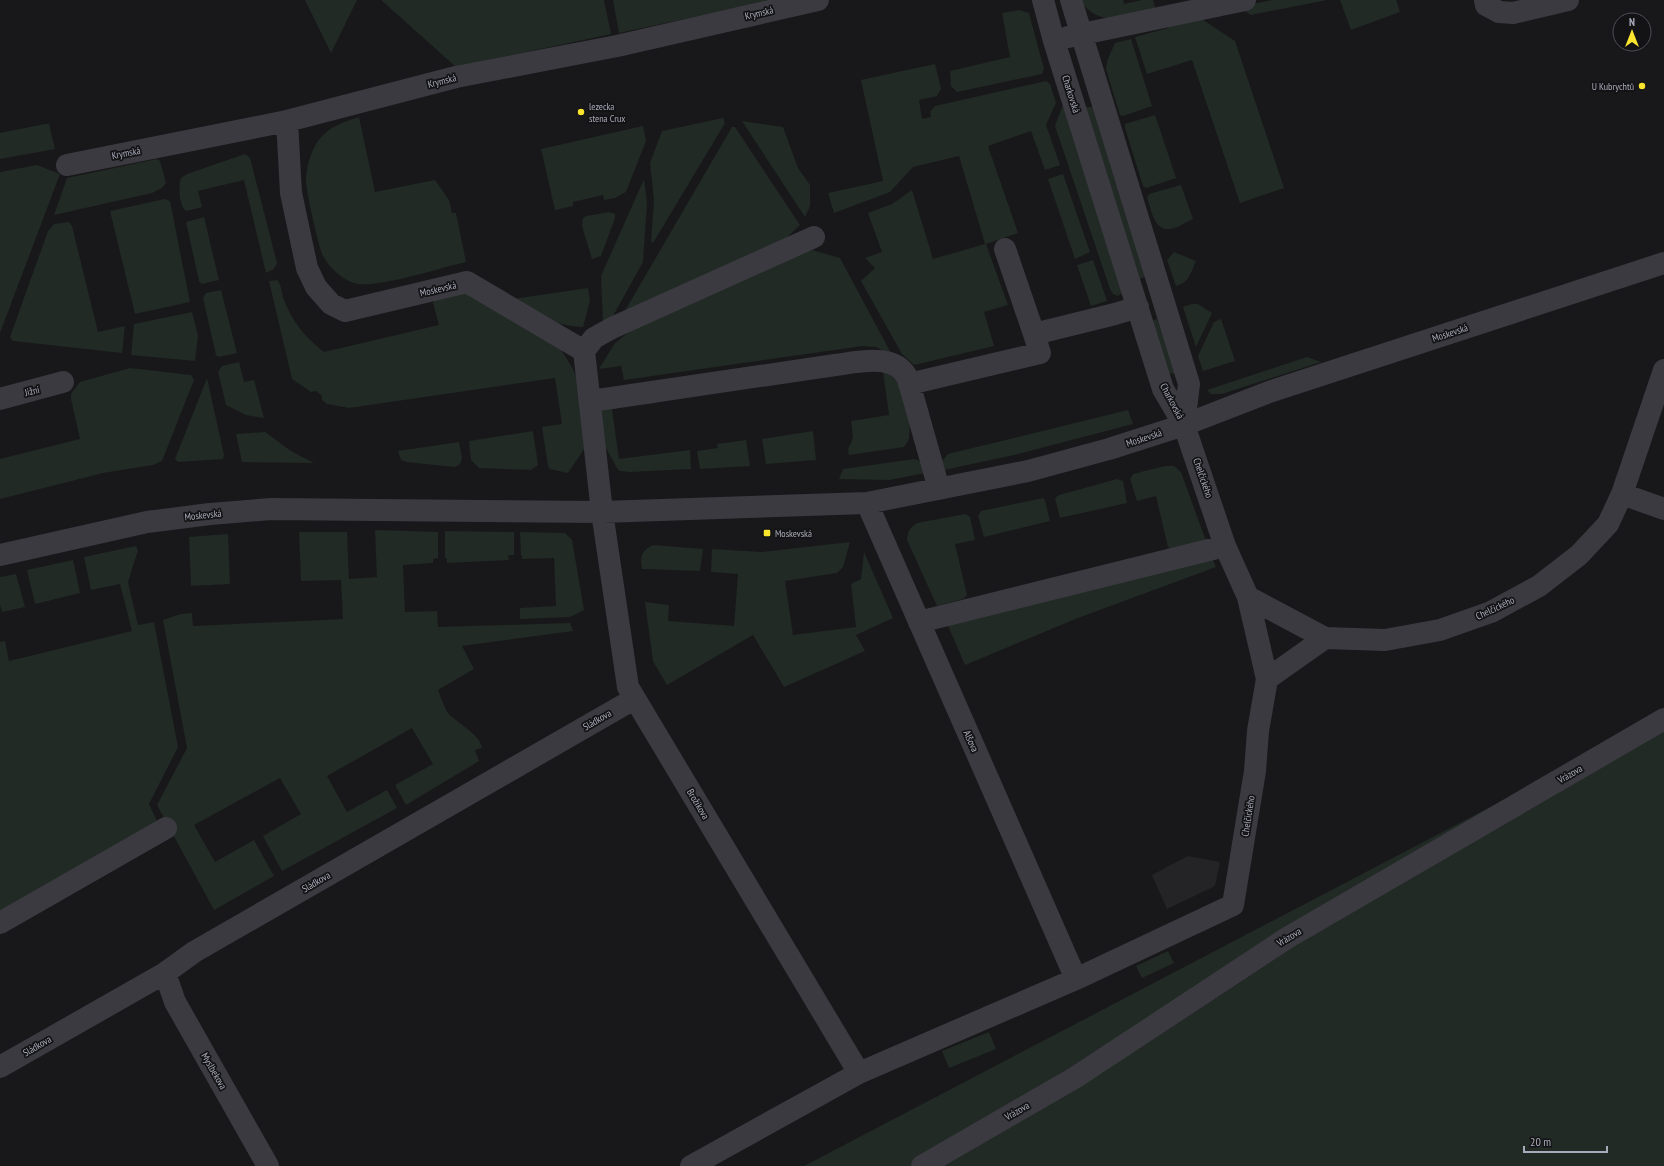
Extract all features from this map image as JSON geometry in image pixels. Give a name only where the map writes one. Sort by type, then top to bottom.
[{"type":"street","name":"Krymská","points":[[67,165],[287,121],[456,77],[617,46],[818,0]]},
{"type":"street","name":"Charkovská","points":[[1043,0],[1054,41],[1163,389],[1184,425]]},
{"type":"street","name":"Charkovská","points":[[1072,0],[1081,34],[1189,384],[1184,425]]},
{"type":"street","points":[[1054,41],[1245,0]]},
{"type":"street","points":[[1485,0],[1486,5],[1499,12],[1513,13],[1568,0]]},
{"type":"street","name":"Moskevská","points":[[287,121],[291,193],[307,268],[316,287],[331,304],[345,311],[467,282],[584,351]]},
{"type":"street","points":[[602,512],[591,400],[584,351],[594,338],[612,328],[814,237]]},
{"type":"street","points":[[910,384],[1040,353],[1006,248]]},
{"type":"street","name":"Moskevská","points":[[0,555],[147,522],[263,510],[364,509],[602,512],[867,503],[1028,471],[1110,449],[1184,425],[1269,392],[1664,263]]},
{"type":"street","points":[[1034,334],[1138,307]]},
{"type":"street","points":[[591,400],[867,361],[888,362],[904,370],[910,384],[939,489]]},
{"type":"street","name":"Chelčického","points":[[1248,597],[1325,638],[1385,640],[1440,630],[1491,612],[1539,586],[1579,555],[1608,524],[1622,494],[1664,370]]},
{"type":"street","name":"Jižní","points":[[0,398],[63,382]]},
{"type":"street","name":"Chelčického","points":[[1076,979],[1233,905],[1255,771],[1258,731],[1267,679],[1248,597],[1225,546],[1184,425]]},
{"type":"street","points":[[1622,494],[1664,509]]},
{"type":"street","name":"Alšova","points":[[867,503],[1076,979]]},
{"type":"street","name":"Brožíkova","points":[[602,512],[628,687],[859,1073]]},
{"type":"street","points":[[919,622],[1225,546]]},
{"type":"street","points":[[1267,679],[1325,638]]},
{"type":"street","name":"Sládkova","points":[[0,1068],[165,973],[194,952],[634,699]]},
{"type":"street","name":"Vrázova","points":[[922,1166],[1076,1077],[1287,938],[1664,719]]},
{"type":"street","points":[[0,923],[166,828]]},
{"type":"street","name":"Myslbekova","points":[[165,973],[175,1002],[268,1166]]},
{"type":"street","points":[[691,1166],[859,1073],[1076,979]]},
{"type":"shaded area","points":[[305,0],[357,0],[331,53],[306,2]]},
{"type":"shaded area","points":[[381,0],[604,0],[611,34],[456,67]]},
{"type":"shaded area","points":[[613,0],[775,0],[619,33]]},
{"type":"shaded area","points":[[1080,0],[1123,0],[1124,4],[1142,0],[1153,0],[1156,11],[1124,17],[1105,18],[1096,15]]},
{"type":"shaded area","points":[[1272,0],[1327,0],[1251,15],[1238,7]]},
{"type":"shaded area","points":[[1340,0],[1396,0],[1400,12],[1351,30]]},
{"type":"shaded area","points":[[1019,10],[1029,13],[1044,69],[1042,74],[957,92],[951,86],[950,71],[1010,57],[1002,13]]},
{"type":"shaded area","points":[[1197,16],[1235,41],[1284,188],[1240,203],[1192,60],[1147,74],[1135,37],[1168,28],[1168,22]]},
{"type":"shaded area","points":[[1131,39],[1152,106],[1123,116],[1120,115],[1106,69],[1107,61],[1115,43]]},
{"type":"shaded area","points":[[935,64],[941,89],[937,96],[919,100],[922,119],[931,117],[930,112],[935,106],[1046,81],[1050,84],[1056,103],[1046,125],[1060,165],[1045,170],[1031,131],[988,146],[1018,233],[986,244],[1008,305],[984,312],[994,346],[914,365],[902,354],[861,281],[875,268],[865,258],[882,252],[868,213],[892,204],[912,190],[933,259],[985,244],[959,156],[913,167],[890,192],[834,213],[828,193],[883,181],[861,80]]},
{"type":"shaded area","points":[[1064,102],[1122,293],[1118,296],[1113,294],[1110,289],[1055,126]]},
{"type":"shaded area","points":[[1093,107],[1146,276],[1140,279],[1085,108]]},
{"type":"shaded area","points":[[1155,115],[1176,178],[1146,188],[1143,186],[1125,124]]},
{"type":"shaded area","points":[[359,117],[375,192],[435,180],[449,200],[452,213],[456,213],[466,262],[396,280],[381,283],[358,284],[353,283],[338,274],[326,261],[318,242],[308,198],[306,182],[308,166],[313,150],[318,141],[326,132],[347,121]]},
{"type":"shaded area","points":[[723,118],[725,123],[653,243],[651,242],[654,200],[650,163],[662,131]]},
{"type":"shaded area","points":[[742,121],[783,127],[798,168],[810,185],[810,206],[805,217]]},
{"type":"shaded area","points":[[49,124],[55,149],[0,159],[0,133]]},
{"type":"shaded area","points":[[643,126],[646,141],[626,192],[615,198],[604,200],[603,195],[573,202],[573,206],[555,210],[541,149]]},
{"type":"shaded area","points":[[732,127],[735,127],[800,225],[781,243],[626,315],[626,309]]},
{"type":"shaded area","points":[[245,154],[250,158],[277,263],[274,269],[266,273],[244,180],[198,191],[202,207],[186,211],[182,205],[179,191],[181,178],[187,174]]},
{"type":"shaded area","points":[[157,159],[160,161],[166,183],[162,188],[152,193],[54,215],[67,178]]},
{"type":"shaded area","points":[[37,165],[60,174],[0,333],[0,172]]},
{"type":"shaded area","points":[[1063,174],[1090,252],[1075,259],[1048,179]]},
{"type":"shaded area","points":[[644,179],[647,203],[643,262],[609,323],[603,322],[601,276]]},
{"type":"shaded area","points":[[1181,185],[1193,219],[1175,228],[1164,229],[1154,218],[1147,198],[1149,194]]},
{"type":"shaded area","points":[[165,199],[170,201],[190,302],[135,314],[110,211]]},
{"type":"shaded area","points":[[609,212],[615,214],[615,218],[601,256],[592,259],[582,226],[583,218],[586,216]]},
{"type":"shaded area","points":[[204,217],[219,280],[202,284],[199,281],[186,222]]},
{"type":"shaded area","points":[[69,222],[72,226],[98,332],[125,326],[122,353],[13,341],[10,337],[48,231],[54,224]]},
{"type":"shaded area","points":[[812,250],[840,258],[892,355],[876,347],[863,346],[624,380],[621,366],[599,369],[615,343],[634,328],[788,256]]},
{"type":"shaded area","points":[[1174,252],[1196,261],[1187,280],[1176,286],[1167,260]]},
{"type":"shaded area","points":[[1093,260],[1107,301],[1091,306],[1077,265]]},
{"type":"shaded area","points":[[277,280],[280,284],[283,297],[291,316],[305,335],[324,352],[439,325],[433,303],[436,297],[463,291],[560,348],[573,369],[578,382],[586,446],[568,473],[550,469],[548,466],[542,427],[562,424],[555,378],[349,408],[327,404],[322,400],[322,396],[316,391],[311,392],[292,379],[269,281]]},
{"type":"shaded area","points":[[588,288],[590,301],[583,327],[563,324],[546,318],[513,299]]},
{"type":"shaded area","points":[[221,290],[237,353],[219,357],[216,355],[203,298],[206,293]]},
{"type":"shaded area","points":[[1198,304],[1212,313],[1196,347],[1183,307]]},
{"type":"shaded area","points":[[192,312],[198,336],[195,361],[131,355],[134,324]]},
{"type":"shaded area","points":[[1157,319],[1176,372],[1173,374],[1168,373],[1152,321]]},
{"type":"shaded area","points":[[1221,319],[1235,361],[1203,371],[1198,356],[1214,322]]},
{"type":"shaded area","points":[[1307,357],[1321,362],[1222,394],[1211,394],[1207,390]]},
{"type":"shaded area","points":[[239,362],[244,382],[254,380],[264,418],[246,415],[226,405],[218,372],[222,366]]},
{"type":"shaded area","points":[[130,368],[191,375],[194,380],[162,461],[153,465],[103,473],[0,499],[0,459],[80,439],[71,394],[80,382]]},
{"type":"shaded area","points":[[883,371],[892,375],[901,385],[910,422],[909,439],[904,447],[849,455],[848,449],[853,438],[851,421],[889,415]]},
{"type":"shaded area","points":[[207,378],[224,455],[223,459],[178,462],[175,459]]},
{"type":"shaded area","points":[[653,396],[656,403],[612,409],[619,459],[690,450],[691,469],[630,472],[620,471],[602,441],[597,404]]},
{"type":"shaded area","points":[[1128,410],[1133,424],[1014,455],[944,470],[942,461],[948,454]]},
{"type":"shaded area","points":[[533,431],[538,465],[531,470],[479,468],[471,460],[469,441]]},
{"type":"shaded area","points":[[813,431],[816,460],[766,464],[762,439]]},
{"type":"shaded area","points":[[265,432],[291,451],[314,463],[242,462],[236,434]]},
{"type":"shaded area","points":[[746,440],[750,466],[700,469],[697,451],[718,448],[717,444]]},
{"type":"shaded area","points":[[459,442],[462,458],[460,464],[455,467],[406,462],[401,460],[398,451]]},
{"type":"shaded area","points":[[914,459],[920,461],[926,473],[889,480],[839,479],[843,469]]},
{"type":"shaded area","points":[[1165,466],[1174,466],[1181,472],[1206,541],[1172,549],[1168,547],[1156,496],[1137,501],[1130,479],[1133,474]]},
{"type":"shaded area","points":[[1117,479],[1123,481],[1127,503],[1060,518],[1055,498],[1059,495]]},
{"type":"shaded area","points":[[1043,498],[1045,500],[1050,521],[984,537],[978,516],[981,511]]},
{"type":"shaded area","points":[[965,514],[970,517],[975,540],[955,544],[967,595],[963,599],[937,606],[907,540],[908,532],[912,526],[917,523]]},
{"type":"shaded area","points":[[375,530],[438,532],[438,558],[433,559],[433,563],[403,565],[405,612],[437,611],[438,627],[570,623],[573,631],[462,646],[474,669],[438,690],[448,713],[478,738],[481,743],[482,748],[475,750],[479,761],[406,805],[395,785],[433,764],[412,728],[327,776],[347,812],[387,790],[397,808],[282,871],[263,836],[301,814],[280,778],[194,825],[215,862],[254,840],[274,876],[214,910],[157,805],[187,748],[163,620],[181,614],[192,613],[193,626],[343,619],[341,580],[301,581],[299,532],[347,532],[349,579],[377,577]]},
{"type":"shaded area","points":[[445,531],[514,532],[514,555],[508,555],[509,560],[447,563],[447,558],[445,558]]},
{"type":"shaded area","points":[[520,532],[565,533],[572,540],[584,610],[570,617],[520,619],[520,608],[556,606],[554,558],[522,559]]},
{"type":"shaded area","points":[[228,534],[230,584],[191,586],[189,537]]},
{"type":"shaded area","points":[[850,542],[843,567],[837,573],[785,581],[793,635],[856,627],[851,584],[861,579],[864,552],[893,618],[856,635],[865,651],[784,687],[753,635],[667,685],[653,661],[645,602],[669,605],[668,621],[734,626],[738,574],[711,572],[712,549],[762,552]]},
{"type":"shaded area","points":[[653,545],[703,549],[700,571],[642,569],[642,554],[646,549]]},
{"type":"shaded area","points":[[136,546],[138,550],[128,582],[138,625],[154,622],[178,747],[149,804],[158,823],[0,913],[0,642],[5,641],[9,661],[132,631],[120,584],[91,590],[84,557]]},
{"type":"shaded area","points":[[1212,558],[1216,567],[1078,618],[965,665],[947,623]]},
{"type":"shaded area","points":[[73,560],[80,593],[35,604],[27,570]]},
{"type":"shaded area","points":[[16,574],[25,607],[2,612],[0,604],[0,577]]},
{"type":"shaded area","points":[[1664,716],[1664,1166],[804,1166]]},
{"type":"shaded area","points":[[1188,856],[1220,862],[1215,886],[1167,909],[1152,875]]},
{"type":"shaded area","points":[[1168,951],[1174,963],[1142,978],[1136,966]]},
{"type":"shaded area","points":[[989,1032],[996,1049],[949,1068],[942,1051]]},
{"type":"place","name":"U Kubrychtů","points":[[1642,86]]},
{"type":"place","name":"lezecka stena Crux","points":[[581,112]]},
{"type":"place","name":"Moskevská","points":[[767,533]]}]
